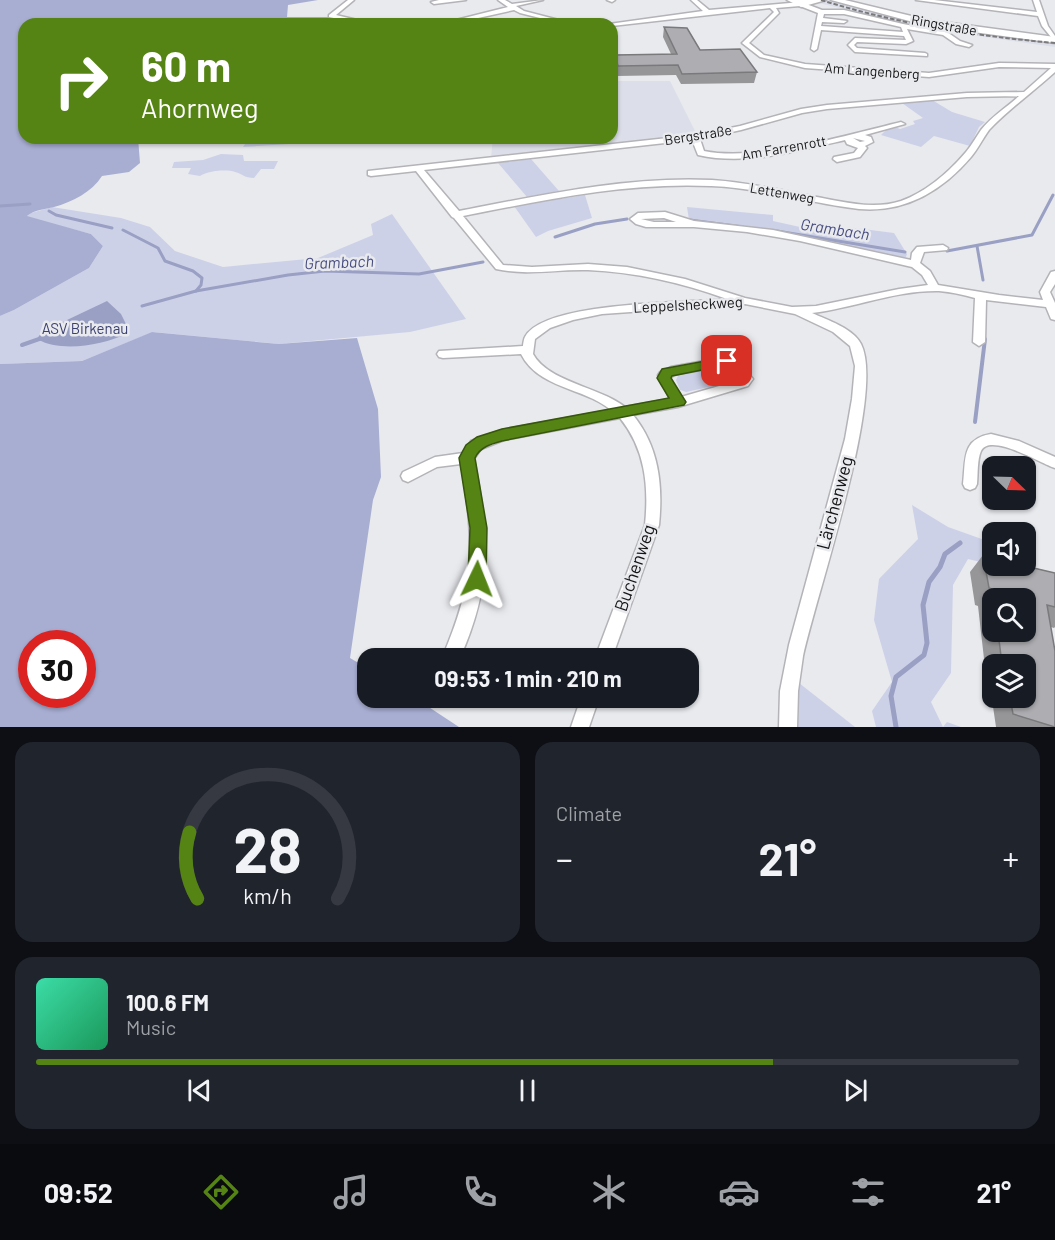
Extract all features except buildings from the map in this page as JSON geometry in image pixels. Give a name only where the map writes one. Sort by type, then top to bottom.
[{"type":"main road","points":[[791,0],[801,4],[822,0]]},
{"type":"main road","name":"Ringstraße","points":[[835,0],[928,23],[1055,40]]},
{"type":"street","points":[[338,18],[332,17],[351,0]]},
{"type":"street","points":[[434,2],[463,0]]},
{"type":"street","points":[[501,0],[511,7],[550,18]]},
{"type":"street","points":[[467,18],[540,0]]},
{"type":"street","points":[[694,0],[708,12]]},
{"type":"street","points":[[740,0],[757,9]]},
{"type":"street","points":[[919,0],[1040,14]]},
{"type":"street","points":[[1036,0],[1048,33],[1055,40]]},
{"type":"street","points":[[618,23],[801,4],[821,12],[844,12],[945,33],[958,43]]},
{"type":"street","name":"Am Langenberg","points":[[773,8],[777,12],[745,43],[762,56],[784,62],[805,66],[929,75],[999,65],[1055,67]]},
{"type":"street","points":[[814,49],[821,12]]},
{"type":"street","points":[[819,20],[844,21]]},
{"type":"street","points":[[903,26],[909,42],[857,40],[851,45],[855,50],[864,52],[925,55]]},
{"type":"street","points":[[818,28],[907,34]]},
{"type":"street","points":[[947,44],[969,45]]},
{"type":"street","name":"Lettenweg","points":[[455,215],[571,193],[689,183],[745,187],[856,206],[892,207],[915,199],[962,163],[980,143],[985,130],[1055,67]]},
{"type":"street","name":"Bergstraße","points":[[371,173],[695,137],[741,128],[801,111],[827,107],[955,96],[1023,94]]},
{"type":"street","name":"Am Farrenrott","points":[[695,137],[700,153],[707,156],[733,157],[852,136],[901,124]]},
{"type":"street","name":"Am Farrenrott","points":[[837,159],[860,156],[863,148],[850,142],[852,136]]},
{"type":"street","points":[[418,169],[500,267],[605,269],[678,280],[708,287],[745,301]]},
{"type":"street","points":[[693,224],[784,236],[915,264],[927,271],[934,287]]},
{"type":"street","points":[[915,264],[917,253],[921,249],[943,248]]},
{"type":"street","points":[[1055,274],[1045,292],[1055,316]]},
{"type":"street","name":"Leppelsheckweg","points":[[526,350],[529,339],[538,329],[556,320],[579,314],[620,309],[745,301],[797,311],[934,287],[981,296],[1049,304]]},
{"type":"street","points":[[979,342],[981,296]]},
{"type":"street","name":"Lärchenweg","points":[[788,727],[787,693],[791,673],[799,634],[857,416],[861,367],[859,352],[852,340],[797,311]]},
{"type":"street","points":[[443,354],[526,350],[530,361],[543,372],[598,396],[622,412]]},
{"type":"street","points":[[456,648],[477,579],[478,528],[467,458],[471,449],[483,441],[678,402],[744,383],[747,379],[734,364],[727,361],[672,371],[664,378],[678,402]]},
{"type":"street","name":"Buchenweg","points":[[608,648],[652,525],[655,506],[654,478],[646,447],[622,412]]},
{"type":"street","points":[[970,484],[975,448],[980,442],[1001,440],[1055,463]]},
{"type":"street","points":[[408,476],[435,462],[467,458]]},
{"type":"street","points":[[580,727],[587,708]]},
{"type":"shaded area","points":[[0,0],[318,0],[288,5],[287,17],[345,18],[18,18],[18,144],[138,144],[140,163],[129,172],[102,176],[87,192],[74,199],[27,216],[91,234],[103,246],[89,268],[0,316]]},
{"type":"shaded area","points":[[816,0],[831,0],[902,18],[1055,42],[1055,47],[923,28],[819,3]]},
{"type":"shaded area","points":[[618,81],[670,81],[697,135],[618,144]]},
{"type":"shaded area","points":[[492,144],[616,144],[491,158]]},
{"type":"shaded area","points":[[107,301],[121,314],[128,328],[126,334],[82,346],[58,346],[37,339],[48,329]]},
{"type":"shaded area","points":[[152,332],[279,344],[357,338],[378,409],[381,477],[373,500],[350,658],[357,662],[357,708],[430,708],[459,727],[0,727],[0,364],[82,361]]},
{"type":"green space","points":[[932,100],[952,112],[985,122],[979,127],[970,146],[934,136],[921,147],[881,135],[886,130],[895,127],[900,129],[915,124],[913,121],[923,118],[902,103]]},
{"type":"green space","points":[[245,144],[289,144],[243,147]]},
{"type":"green space","points":[[221,154],[243,155],[244,161],[278,161],[274,169],[261,169],[254,178],[227,171],[200,176],[188,174],[191,168],[172,168],[174,162],[203,160]]},
{"type":"green space","points":[[531,159],[559,191],[527,197],[498,163]]},
{"type":"green space","points":[[585,195],[592,218],[548,231],[536,237],[514,206]]},
{"type":"green space","name":"ASV Birkenau","points":[[52,207],[121,218],[150,227],[175,251],[223,267],[318,258],[373,235],[371,224],[392,214],[466,319],[410,332],[279,344],[153,332],[82,361],[0,364],[0,316],[89,268],[103,246],[91,234],[26,217],[31,213]]},
{"type":"green space","points":[[687,207],[773,215],[773,221],[845,237],[847,227],[894,233],[907,254],[906,257],[901,257],[782,232],[689,220]]},
{"type":"green space","points":[[721,366],[733,369],[736,381],[686,392],[680,390],[676,380],[678,376]]},
{"type":"green space","points":[[912,505],[948,527],[982,539],[982,562],[968,559],[953,585],[951,673],[931,702],[943,727],[876,727],[872,711],[892,682],[874,620],[879,579],[918,539]]},
{"type":"green space","points":[[799,683],[855,727],[798,727]]},
{"type":"green space","points":[[947,722],[961,727],[943,727]]},
{"type":"waterway","name":"Grambach","points":[[947,251],[1032,235],[1053,195]]},
{"type":"waterway","name":"Grambach","points":[[0,206],[30,204]]},
{"type":"waterway","name":"Grambach","points":[[49,211],[56,215],[112,228]]},
{"type":"waterway","name":"Grambach","points":[[555,237],[595,224],[627,219]]},
{"type":"waterway","name":"Grambach","points":[[690,220],[743,227]]},
{"type":"waterway","name":"Grambach","points":[[123,230],[158,248],[165,261],[193,271],[202,278],[201,285],[196,291]]},
{"type":"waterway","name":"Grambach","points":[[777,231],[905,252]]},
{"type":"waterway","points":[[977,246],[983,280]]},
{"type":"waterway","name":"Grambach","points":[[196,291],[325,271],[419,274],[483,262]]},
{"type":"waterway","name":"Grambach","points":[[142,306],[196,291]]},
{"type":"waterway","name":"Grambach","points":[[22,345],[42,338]]},
{"type":"waterway","points":[[975,422],[985,339]]},
{"type":"waterway","points":[[896,727],[891,696],[896,677],[924,655],[927,643],[923,605],[929,582],[940,567],[945,554],[960,543]]},
{"type":"railway","points":[[821,0],[879,16],[937,28],[1055,43]]},
{"type":"route","points":[[477,579],[478,528],[467,458],[471,449],[483,441],[502,435],[678,402],[664,375],[672,371],[727,361]]}]
